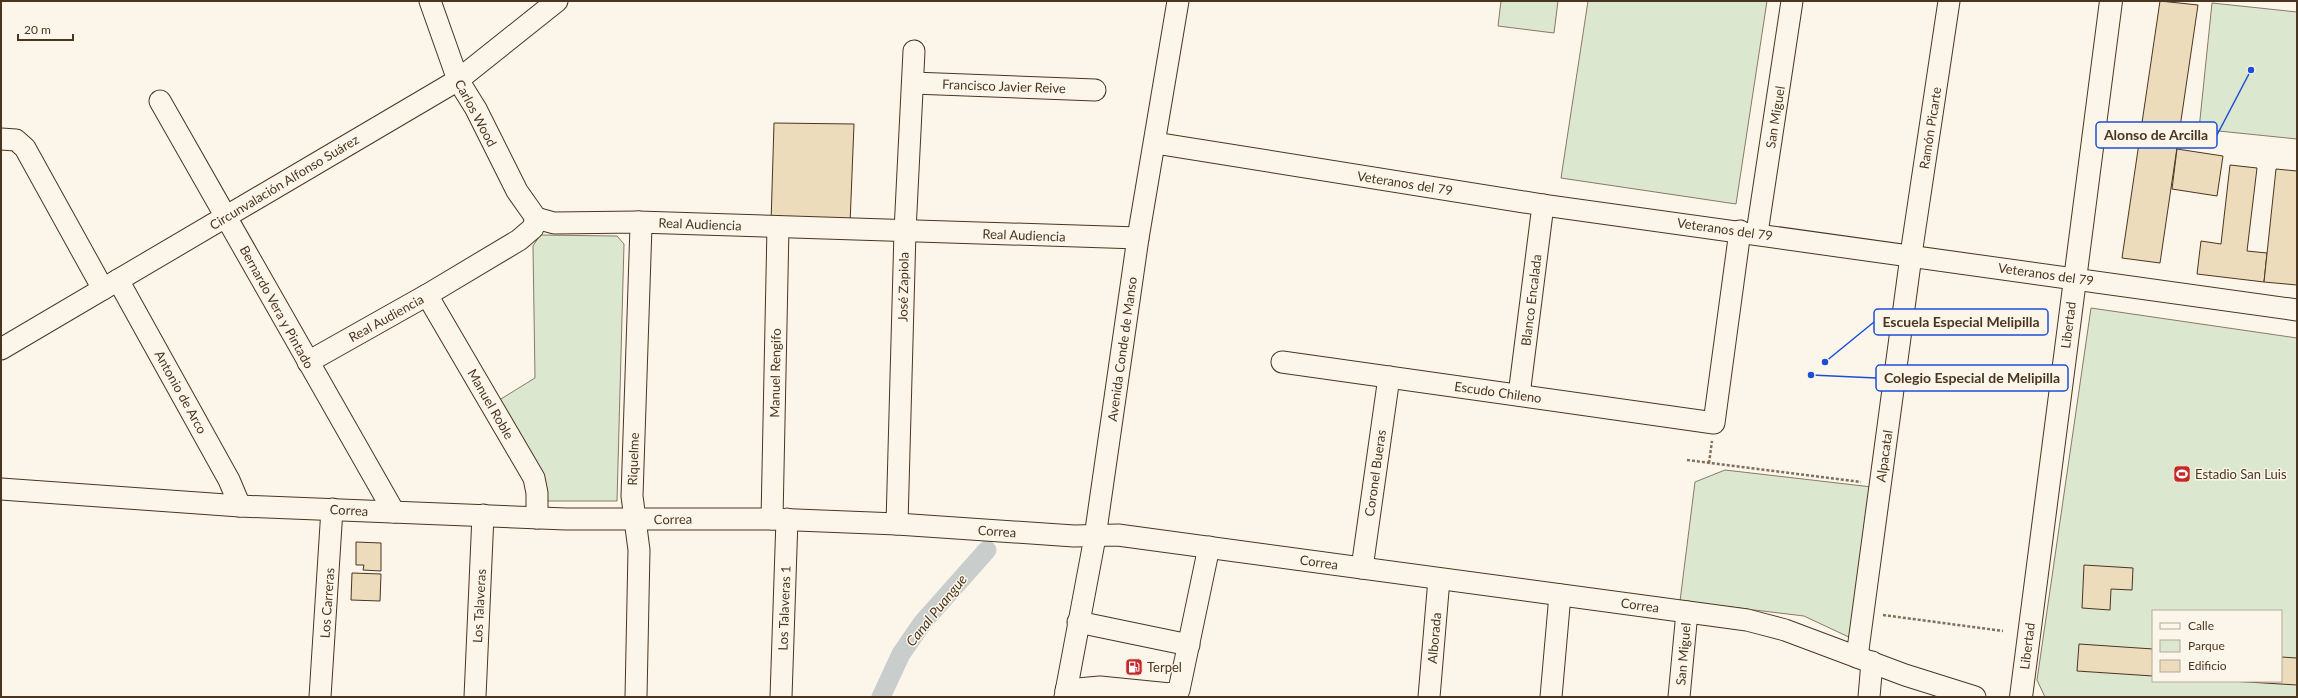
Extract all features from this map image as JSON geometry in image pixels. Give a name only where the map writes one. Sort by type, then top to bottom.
[{"type":"main road","name":"Libertad","points":[[2021,697],[2111,1]]},
{"type":"street","name":"Carlos Wood","points":[[430,1],[458,80],[476,109],[517,191],[536,218]]},
{"type":"street","name":"Circunvalación Alfonso Suárez","points":[[1,349],[458,80],[557,1]]},
{"type":"street","name":"Avenida Conde de Manso","points":[[1065,694],[1095,537],[1138,238],[1178,1]]},
{"type":"street","name":"San Miguel","points":[[1714,423],[1792,1]]},
{"type":"street","name":"Ramón Picarte","points":[[1911,255],[1949,1]]},
{"type":"street","name":"José Zapiola","points":[[897,524],[905,231],[914,51]]},
{"type":"street","name":"Francisco Javier Reive","points":[[913,83],[1095,90]]},
{"type":"street","name":"Bernardo Vera y Pintado","points":[[160,101],[394,512]]},
{"type":"street","name":"Antonio de Arco","points":[[1,138],[16,140],[25,148],[110,284],[229,480],[240,506]]},
{"type":"street","name":"Veteranos del 79","points":[[1155,143],[1543,205],[1749,232],[2297,310]]},
{"type":"street","name":"Blanco Encalada","points":[[1519,395],[1543,205]]},
{"type":"street","name":"Real Audiencia","points":[[308,362],[427,295],[519,240],[533,228],[536,218],[554,222],[638,222],[1138,238]]},
{"type":"street","name":"Riquelme","points":[[636,697],[639,550],[637,520],[632,496],[640,231],[638,222]]},
{"type":"street","name":"Manuel Rengifo","points":[[778,227],[779,519]]},
{"type":"street","name":"Alpacatal","points":[[1869,697],[1865,660],[1864,608],[1911,255]]},
{"type":"street","name":"Manuel Roble","points":[[427,295],[534,478],[537,493],[537,518]]},
{"type":"street","name":"Escudo Chileno","points":[[1282,362],[1714,423]]},
{"type":"street","name":"Coronel Bueras","points":[[1362,568],[1389,377]]},
{"type":"street","name":"Correa","points":[[1,489],[240,506],[537,518],[637,520],[779,519],[897,524],[1095,537],[1118,535],[1766,624],[1865,660],[1975,697]]},
{"type":"street","name":"Los Carreras","points":[[320,697],[332,509]]},
{"type":"street","name":"Los Talaveras","points":[[475,697],[483,515]]},
{"type":"street","name":"Los Talaveras 1","points":[[779,519],[781,697]]},
{"type":"street","points":[[1065,694],[1100,686],[1170,694],[1175,693],[1182,685],[1210,548]]},
{"type":"street","name":"Alborada","points":[[1429,697],[1439,579]]},
{"type":"street","points":[[1551,697],[1560,595]]},
{"type":"street","name":"San Miguel","points":[[1679,697],[1687,612]]},
{"type":"street","points":[[1078,622],[1189,645]]},
{"type":"path","points":[[1687,460],[1880,484]]},
{"type":"path","points":[[1864,608],[1876,614],[2003,631]]},
{"type":"green space","points":[[1501,1],[1558,1],[1554,33],[1498,26]]},
{"type":"green space","points":[[1588,1],[1767,1],[1736,204],[1561,178]]},
{"type":"green space","points":[[2212,3],[2297,12],[2297,139],[2199,129]]},
{"type":"green space","points":[[540,235],[617,236],[624,244],[617,501],[540,501],[496,402],[535,378],[533,246]]},
{"type":"green space","name":"Estadio San Luis","points":[[2091,308],[2297,338],[2297,697],[2045,697],[2037,680]]},
{"type":"green space","points":[[1725,470],[1872,487],[1853,639],[1804,616],[1680,601],[1695,482]]},
{"type":"building","points":[[2160,1],[2198,5],[2160,263],[2122,258]]},
{"type":"building","points":[[774,123],[854,124],[850,224],[771,223]]},
{"type":"building","points":[[2177,149],[2223,156],[2217,196],[2172,189]]},
{"type":"building","points":[[2230,165],[2257,168],[2247,251],[2267,253],[2264,282],[2197,274],[2201,241],[2221,244]]},
{"type":"building","points":[[2276,169],[2297,171],[2297,285],[2264,282]]},
{"type":"building","points":[[356,542],[381,543],[381,571],[363,570],[364,565],[356,565]]},
{"type":"building","points":[[2084,565],[2133,568],[2132,590],[2111,589],[2110,610],[2082,608]]},
{"type":"building","points":[[352,573],[381,574],[380,601],[351,600]]},
{"type":"building","points":[[2079,644],[2152,649],[2152,676],[2077,671]]},
{"type":"building","points":[[2282,657],[2297,658],[2297,685],[2248,682],[2282,682]]},
{"type":"waterway","name":"Canal Puangue","points":[[881,697],[901,654],[923,622],[987,550]]},
{"type":"place","name":"Alonso de Arcilla","points":[[2251,70]]},
{"type":"place","name":"Escuela Especial Melipilla","points":[[1825,362]]},
{"type":"place","name":"Colegio Especial de Melipilla","points":[[1811,375]]},
{"type":"place","name":"Estadio San Luis","points":[[2182,474]]},
{"type":"place","name":"Terpel","points":[[1134,667]]}]
